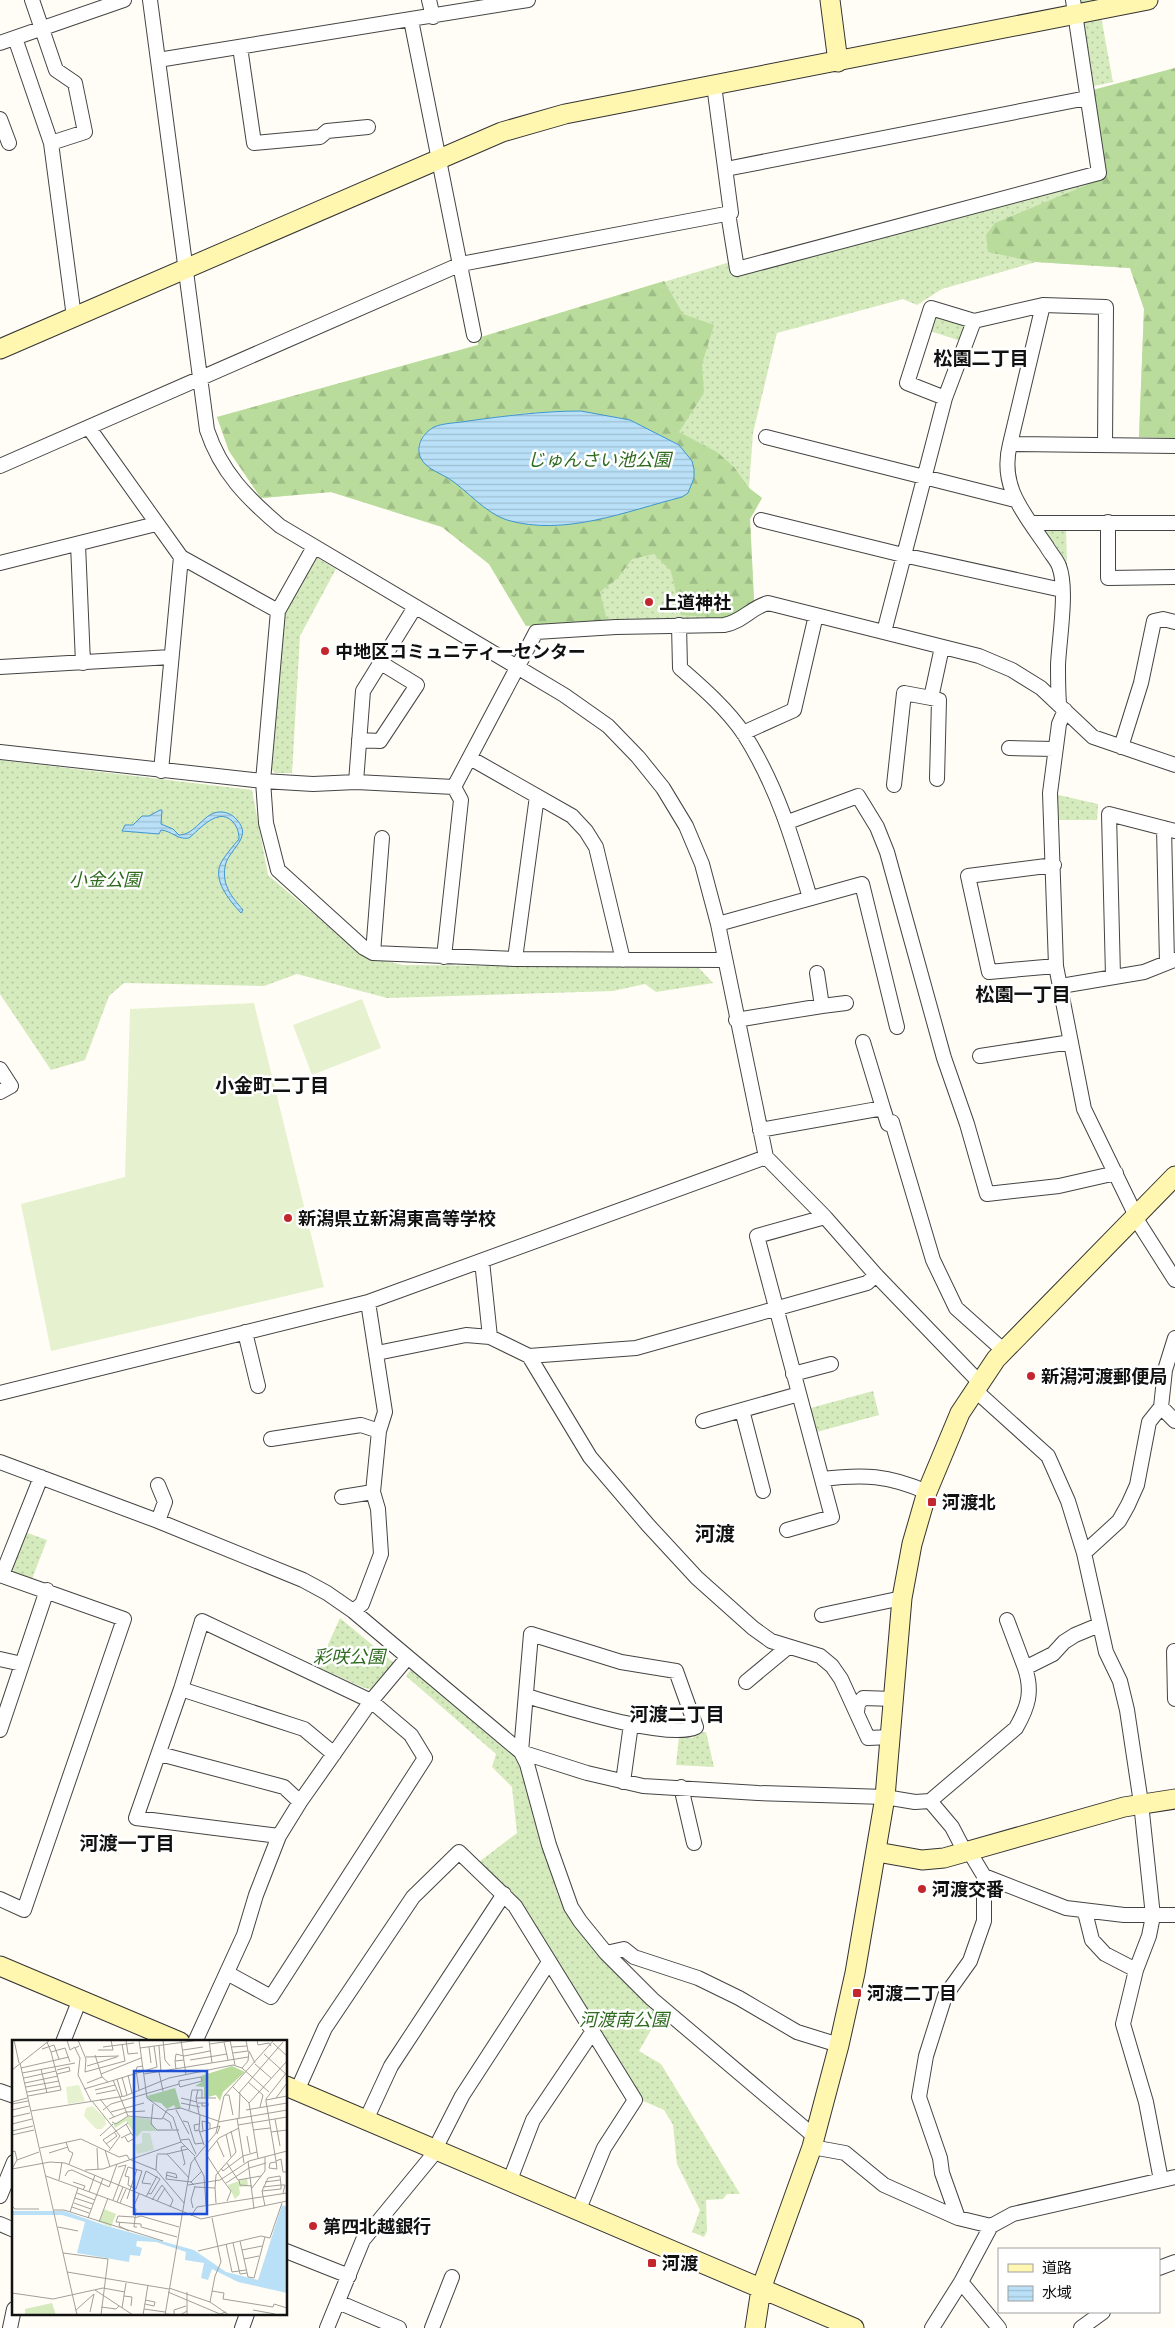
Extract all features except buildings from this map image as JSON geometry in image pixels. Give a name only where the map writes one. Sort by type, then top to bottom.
[{"type":"street","points":[[32,0],[56,70],[76,83],[85,132],[51,143]]},
{"type":"street","points":[[0,43],[124,0]]},
{"type":"street","points":[[150,0],[207,430],[212,446],[229,474],[255,505],[280,526],[564,695],[608,726],[638,757],[663,788],[686,826],[702,864],[718,924],[736,1020],[766,1157],[825,1217],[978,1387],[1048,1456],[1068,1501],[1084,1553],[1106,1652],[1120,1681],[1127,1710],[1141,1803],[1153,1916],[1149,1936],[1136,1970],[1123,2024],[1171,2180],[1012,2214],[991,2226],[961,2282],[932,2328]]},
{"type":"street","points":[[429,0],[433,16]]},
{"type":"street","points":[[158,60],[528,0]]},
{"type":"street","points":[[830,0],[838,62]]},
{"type":"street","points":[[0,349],[502,132],[564,114],[714,84],[838,62],[1074,7],[1148,0]]},
{"type":"street","points":[[728,214],[737,269],[1099,173],[1074,7]]},
{"type":"street","points":[[411,20],[474,335]]},
{"type":"street","points":[[15,38],[51,143],[74,316]]},
{"type":"street","points":[[240,47],[254,143],[320,137],[327,132],[368,127]]},
{"type":"street","points":[[0,466],[89,428],[199,377],[461,264],[732,213],[714,84]]},
{"type":"street","points":[[726,169],[1087,98]]},
{"type":"street","points":[[0,118],[9,143]]},
{"type":"street","points":[[1043,305],[1006,459],[1009,485],[1030,523],[1059,566],[1062,590],[1062,706],[1050,794],[1054,865],[1056,966],[1084,1108],[1136,1217],[1175,1280]]},
{"type":"street","points":[[945,398],[907,383],[931,308],[974,322],[1043,305],[1106,307],[1105,445]]},
{"type":"street","points":[[884,632],[923,476],[945,398],[974,322]]},
{"type":"street","points":[[89,428],[181,557],[278,611]]},
{"type":"street","points":[[766,437],[1016,500]]},
{"type":"street","points":[[1010,444],[1175,446]]},
{"type":"street","points":[[761,520],[903,555],[1062,590]]},
{"type":"street","points":[[1108,522],[1108,578],[1175,577]]},
{"type":"street","points":[[1030,523],[1175,523]]},
{"type":"street","points":[[0,563],[156,524]]},
{"type":"street","points":[[78,544],[83,663]]},
{"type":"street","points":[[314,547],[278,611],[263,781],[266,823],[278,870],[364,948],[373,953],[515,959],[724,960]]},
{"type":"street","points":[[161,771],[181,557]]},
{"type":"street","points":[[454,787],[536,632],[732,624],[738,622],[761,605],[768,603],[979,656],[1012,670],[1041,688],[1093,737],[1120,748],[1175,765]]},
{"type":"street","points":[[356,782],[363,691],[415,607]]},
{"type":"street","points":[[743,733],[794,710],[816,615]]},
{"type":"street","points":[[1120,748],[1141,683],[1154,621],[1163,619],[1175,622]]},
{"type":"street","points":[[679,625],[680,668],[706,691],[743,733],[765,772],[788,822],[810,898]]},
{"type":"street","points":[[931,698],[942,647]]},
{"type":"street","points":[[0,667],[171,657]]},
{"type":"street","points":[[359,740],[380,741],[417,685],[381,663]]},
{"type":"street","points":[[894,785],[904,693],[938,700],[937,779]]},
{"type":"street","points":[[1009,748],[1055,749]]},
{"type":"street","points":[[0,752],[263,781],[314,784],[356,782],[454,787]]},
{"type":"street","points":[[470,758],[572,816],[586,830],[596,847],[624,960]]},
{"type":"street","points":[[444,956],[461,800],[454,787]]},
{"type":"street","points":[[515,959],[537,796]]},
{"type":"street","points":[[788,822],[858,796],[877,827],[887,852],[944,1058],[964,1116],[987,1194],[1059,1186],[1116,1172]]},
{"type":"street","points":[[1061,986],[1144,972],[1171,961],[1169,829],[1109,814],[1113,976]]},
{"type":"street","points":[[373,953],[382,838]]},
{"type":"street","points":[[1054,865],[968,876],[989,972],[1056,966]]},
{"type":"street","points":[[718,924],[862,884],[897,1027]]},
{"type":"street","points":[[817,973],[822,1006]]},
{"type":"street","points":[[736,1020],[846,1002]]},
{"type":"street","points":[[863,1042],[888,1124],[892,1122],[933,1260],[956,1308],[1003,1350]]},
{"type":"street","points":[[980,1056],[1071,1042]]},
{"type":"street","points":[[0,1069],[11,1086],[0,1092]]},
{"type":"street","points":[[760,1130],[883,1108]]},
{"type":"street","points":[[0,1393],[368,1302],[766,1157]]},
{"type":"street","points":[[755,2328],[761,2289],[814,2142],[855,1973],[885,1797],[902,1598],[912,1544],[927,1492],[960,1414],[1003,1350],[1175,1176]]},
{"type":"street","points":[[788,1530],[832,1517],[775,1310],[757,1236],[825,1217]]},
{"type":"street","points":[[482,1261],[490,1337]]},
{"type":"street","points":[[378,1353],[466,1335],[490,1337],[529,1356],[636,1348],[867,1283],[876,1275]]},
{"type":"street","points":[[353,1611],[362,1604],[381,1554],[378,1509],[373,1492],[379,1431],[385,1412],[378,1353],[368,1302]]},
{"type":"street","points":[[245,1332],[258,1386]]},
{"type":"street","points":[[1084,1553],[1119,1521],[1137,1485],[1149,1422],[1161,1407],[1165,1370],[1175,1338]]},
{"type":"street","points":[[529,1356],[586,1450],[648,1525],[697,1578],[753,1628],[771,1640],[820,1656],[832,1666],[842,1679],[868,1738],[891,1737]]},
{"type":"street","points":[[793,1374],[831,1364]]},
{"type":"street","points":[[703,1421],[799,1394]]},
{"type":"street","points":[[1161,1407],[1175,1421]]},
{"type":"street","points":[[742,1410],[763,1491]]},
{"type":"street","points":[[271,1439],[361,1425],[379,1431]]},
{"type":"street","points":[[0,1462],[158,1521],[303,1580],[327,1593],[353,1611],[520,1752],[527,1764],[549,1845],[571,1907],[606,1953],[652,1999],[814,2142],[845,2153],[884,2185],[958,2218],[991,2226]]},
{"type":"street","points":[[822,1479],[872,1476],[902,1481],[927,1492]]},
{"type":"street","points":[[0,1899],[24,1910],[124,1619],[1,1575],[42,1477]]},
{"type":"street","points":[[158,1485],[165,1502],[158,1521]]},
{"type":"street","points":[[342,1498],[373,1492]]},
{"type":"street","points":[[0,1730],[47,1590]]},
{"type":"street","points":[[822,1615],[902,1598]]},
{"type":"street","points":[[520,1752],[643,1786],[758,1793],[885,1797],[915,1802],[930,1801],[1016,1728],[1025,1713],[1030,1684],[1007,1620]]},
{"type":"street","points":[[227,1973],[271,1997],[425,1758],[411,1735],[371,1701],[202,1621],[160,1754],[136,1818],[279,1836]]},
{"type":"street","points":[[1025,1668],[1053,1654],[1064,1642],[1074,1635],[1099,1626]]},
{"type":"street","points":[[520,1752],[531,1634],[621,1662],[676,1671],[696,1727],[680,1732],[632,1724],[526,1696]]},
{"type":"street","points":[[746,1682],[788,1647]]},
{"type":"street","points":[[1174,1651],[1175,1699]]},
{"type":"street","points":[[196,2040],[244,1935],[256,1895],[279,1836],[300,1802],[371,1701],[408,1657]]},
{"type":"street","points":[[0,1658],[22,1664]]},
{"type":"street","points":[[181,1689],[304,1730],[334,1754]]},
{"type":"street","points":[[856,1712],[858,1704],[863,1698],[894,1699]]},
{"type":"street","points":[[623,1782],[632,1724]]},
{"type":"street","points":[[160,1754],[284,1787],[300,1802]]},
{"type":"street","points":[[681,1787],[694,1843]]},
{"type":"street","points":[[876,1852],[922,1860],[944,1858],[1141,1803],[1175,1799]]},
{"type":"street","points":[[930,1801],[952,1827],[984,1876],[1066,1908],[1084,1912],[1153,1916],[1175,1915]]},
{"type":"street","points":[[579,2209],[604,2148],[635,2100],[515,1906],[460,1852],[413,1897],[325,2028],[292,2088],[854,2328]]},
{"type":"street","points":[[958,2218],[919,2097],[926,2056],[945,1996],[970,1961],[984,1921],[984,1876]]},
{"type":"street","points":[[366,2120],[391,2066],[504,1894]]},
{"type":"street","points":[[1084,1912],[1092,1940],[1105,1954],[1136,1970]]},
{"type":"street","points":[[606,1953],[624,1949],[634,1957],[698,1978],[738,1998],[797,2032],[839,2045]]},
{"type":"street","points":[[327,2328],[363,2240],[436,2150],[462,2096],[549,1962]]},
{"type":"street","points":[[0,1966],[175,2040]]},
{"type":"street","points":[[64,2040],[80,1999]]},
{"type":"street","points":[[510,2180],[533,2120],[592,2031]]},
{"type":"street","points":[[0,2091],[12,2095]]},
{"type":"street","points":[[0,2196],[12,2167]]},
{"type":"street","points":[[0,2224],[12,2229]]},
{"type":"street","points":[[288,2252],[349,2276]]},
{"type":"street","points":[[1160,2268],[1175,2262]]},
{"type":"street","points":[[432,2328],[452,2277]]},
{"type":"street","points":[[961,2282],[1000,2328]]},
{"type":"street","points":[[338,2302],[399,2328]]},
{"type":"street","points":[[1081,2328],[1103,2313]]},
{"type":"street","points":[[242,2328],[246,2316]]},
{"type":"green space","points":[[1079,0],[1098,0],[1113,82],[1094,86]]},
{"type":"green space","name":"じゅんさい池公園","points":[[1175,68],[1175,438],[1139,437],[1144,309],[1130,268],[1036,262],[942,289],[917,305],[903,299],[777,333],[753,433],[749,488],[762,498],[750,519],[754,601],[726,620],[676,618],[526,626],[489,564],[442,527],[331,492],[261,498],[229,451],[217,417],[478,345],[478,338],[730,262],[733,276],[1101,180],[1106,176],[1093,90]]},
{"type":"green space","points":[[1175,68],[1175,438],[1139,437],[1144,309],[1130,268],[1036,262],[988,252],[986,235],[995,223],[1106,177],[1093,90]]},
{"type":"green space","points":[[664,281],[683,314],[714,325],[702,364],[704,393],[679,432],[717,452],[734,467],[749,488],[762,498],[750,519],[754,601],[739,614],[725,618],[681,615],[671,571],[654,554],[632,559],[618,578],[600,592],[607,620],[526,626],[489,564],[442,527],[331,492],[261,498],[229,451],[217,417],[478,345],[478,338]],"holes":[[[565,411],[630,420],[679,445],[641,507],[581,523],[529,523],[493,513],[419,454],[418,446],[423,435],[436,427],[522,413]]]},
{"type":"green space","points":[[941,314],[963,322],[965,329],[961,341],[930,331],[934,319]]},
{"type":"green space","points":[[1066,528],[1067,566],[1063,566],[1042,535],[1046,529]]},
{"type":"green space","points":[[316,557],[336,569],[300,636],[292,773],[275,773],[270,767],[284,614]]},
{"type":"green space","name":"小金公園","points":[[0,760],[252,790],[268,875],[362,955],[403,965],[699,968],[713,983],[656,992],[645,984],[613,991],[387,998],[297,974],[264,986],[124,983],[109,996],[85,1060],[51,1070],[0,994]]},
{"type":"green space","points":[[1050,793],[1098,804],[1097,820],[1052,820]]},
{"type":"green space","points":[[362,999],[381,1048],[312,1075],[293,1025]]},
{"type":"green space","points":[[254,1003],[324,1287],[51,1351],[21,1204],[125,1177],[130,1009]]},
{"type":"green space","points":[[873,1391],[879,1415],[813,1433],[807,1409]]},
{"type":"green space","points":[[25,1532],[47,1540],[32,1579],[14,1573],[12,1566]]},
{"type":"green space","name":"彩咲公園","points":[[340,1618],[394,1663],[371,1689],[364,1688],[318,1667]]},
{"type":"green space","name":"河渡南公園","points":[[411,1669],[517,1758],[526,1782],[558,1896],[567,1913],[577,1929],[603,1959],[660,2014],[639,2051],[661,2064],[740,2194],[727,2194],[723,2199],[706,2200],[707,2231],[704,2237],[692,2232],[700,2210],[677,2164],[673,2125],[664,2110],[641,2100],[506,1890],[479,1862],[517,1833],[512,1787],[492,1767],[496,1754],[406,1676]]},
{"type":"green space","points":[[706,1732],[714,1767],[676,1765],[679,1737],[693,1738],[693,1733]]},
{"type":"water","points":[[581,411],[630,420],[679,445],[692,461],[694,469],[694,478],[688,493],[682,497],[595,520],[551,526],[529,524],[507,520],[491,512],[455,483],[427,466],[419,454],[422,439],[434,427],[450,423],[524,414]]},
{"type":"water","points":[[162,810],[161,824],[173,829],[179,835],[190,831],[215,813],[228,813],[237,820],[243,833],[227,861],[224,874],[226,886],[243,910],[241,913],[227,896],[220,882],[219,875],[222,861],[239,839],[234,823],[227,817],[215,818],[189,838],[181,838],[161,830],[159,834],[122,831],[125,825],[133,825],[142,816],[149,816]]},
{"type":"place","name":"上道神社","points":[[649,602]]},
{"type":"place","name":"中地区コミュニティーセンター","points":[[325,651]]},
{"type":"place","name":"新潟県立新潟東高等学校","points":[[288,1218]]},
{"type":"place","name":"新潟河渡郵便局","points":[[1031,1376]]},
{"type":"place","name":"河渡北","points":[[932,1502]]},
{"type":"place","name":"河渡交番","points":[[922,1889]]},
{"type":"place","name":"河渡二丁目","points":[[857,1993]]},
{"type":"place","name":"第四北越銀行","points":[[313,2226]]},
{"type":"place","name":"河渡","points":[[652,2263]]},
{"type":"district","name":"松園二丁目","points":[[981,358]]},
{"type":"district","name":"松園一丁目","points":[[1023,994]]},
{"type":"district","name":"小金町二丁目","points":[[272,1085]]},
{"type":"district","name":"河渡","points":[[715,1534]]},
{"type":"district","name":"河渡二丁目","points":[[677,1714]]},
{"type":"district","name":"河渡一丁目","points":[[127,1843]]}]
